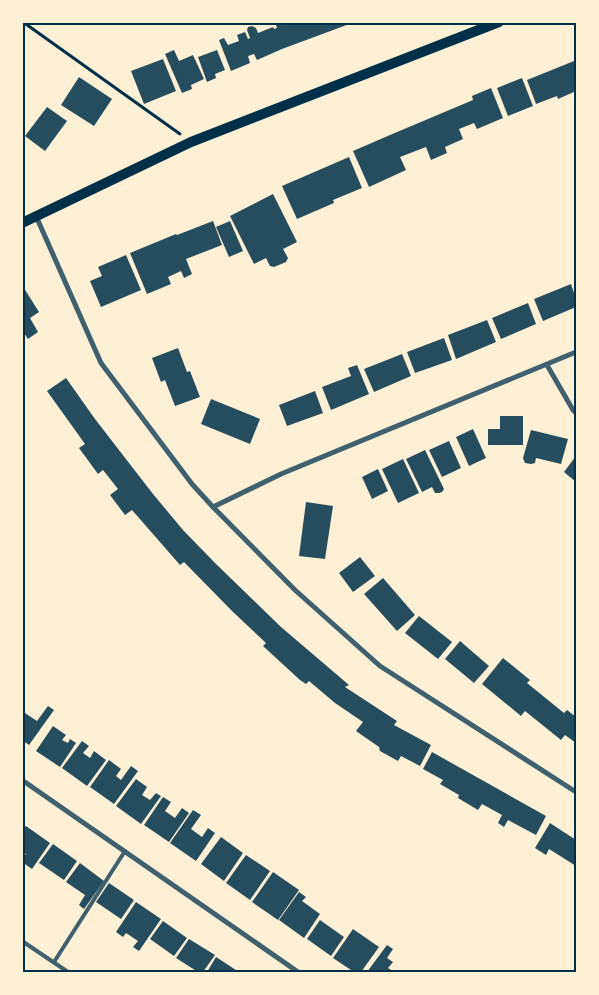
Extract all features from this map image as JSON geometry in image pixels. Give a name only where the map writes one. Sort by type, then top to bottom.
[{"type":"main road","points":[[22,223],[191,142],[499,22]]},
{"type":"street","points":[[36,216],[101,363],[192,484],[213,507],[295,590],[380,666],[576,792]]},
{"type":"street","points":[[213,507],[281,474],[576,352]]},
{"type":"street","points":[[547,365],[576,413]]},
{"type":"street","points":[[22,780],[298,972]]},
{"type":"lane","points":[[54,962],[125,852]]},
{"type":"lane","points":[[22,941],[68,972]]},
{"type":"path","points":[[23,22],[191,142]]},
{"type":"building","points":[[275,22],[352,23],[257,60],[254,54],[248,56],[250,63],[231,71],[219,40],[224,38],[228,45],[239,41],[237,35],[245,32],[248,39],[250,38],[247,30],[248,27],[256,28],[258,33],[273,27],[274,29],[277,28]]},
{"type":"building","points":[[174,50],[179,61],[193,55],[204,79],[191,85],[192,89],[182,93],[165,54]]},
{"type":"building","points":[[217,50],[225,70],[215,74],[216,78],[207,82],[198,57]]},
{"type":"building","points":[[163,59],[176,91],[144,104],[131,71]]},
{"type":"building","points":[[574,61],[576,68],[576,91],[558,99],[557,96],[536,104],[527,80]]},
{"type":"building","points":[[79,77],[112,99],[94,126],[61,105]]},
{"type":"building","points":[[522,78],[533,106],[508,116],[497,88]]},
{"type":"building","points":[[491,88],[503,118],[477,129],[474,123],[459,129],[463,139],[445,147],[447,153],[431,160],[426,147],[400,157],[406,170],[369,187],[353,151],[473,100],[472,96]]},
{"type":"building","points":[[47,107],[67,121],[45,151],[25,136]]},
{"type":"building","points":[[349,157],[362,188],[333,200],[334,203],[297,219],[282,186]]},
{"type":"building","points":[[273,194],[297,242],[283,249],[288,258],[286,262],[274,267],[270,266],[266,258],[254,264],[230,216]]},
{"type":"building","points":[[213,221],[222,245],[186,259],[192,274],[184,278],[181,271],[168,277],[171,284],[147,294],[130,253]]},
{"type":"building","points":[[230,221],[243,251],[229,257],[216,227]]},
{"type":"building","points":[[126,255],[141,290],[101,307],[90,281],[102,276],[98,267]]},
{"type":"building","points":[[571,284],[576,299],[576,307],[543,321],[534,299]]},
{"type":"building","points":[[22,285],[39,312],[30,318],[38,332],[28,339],[22,330]]},
{"type":"building","points":[[528,303],[536,324],[501,339],[492,318]]},
{"type":"building","points":[[487,320],[496,342],[456,359],[448,335]]},
{"type":"building","points":[[444,338],[452,360],[415,373],[407,352]]},
{"type":"building","points":[[178,348],[187,372],[190,371],[200,397],[175,406],[165,380],[161,382],[152,358]]},
{"type":"building","points":[[402,354],[411,376],[374,392],[364,369]]},
{"type":"building","points":[[357,365],[369,394],[331,410],[322,387],[351,376],[348,368]]},
{"type":"building","points":[[66,378],[153,494],[183,530],[216,564],[281,627],[349,685],[345,687],[397,721],[394,725],[431,745],[420,766],[401,756],[398,761],[380,751],[379,747],[356,731],[363,722],[335,703],[309,681],[306,684],[300,680],[263,646],[266,643],[184,562],[180,565],[132,510],[125,515],[110,495],[118,489],[103,470],[98,474],[79,448],[85,444],[47,391]]},
{"type":"building","points":[[315,391],[323,413],[287,426],[279,405]]},
{"type":"building","points":[[211,399],[260,419],[250,444],[201,424]]},
{"type":"building","points":[[500,416],[523,416],[523,445],[488,445],[488,429],[500,429]]},
{"type":"building","points":[[473,429],[486,458],[469,466],[456,437]]},
{"type":"building","points":[[531,430],[568,439],[561,464],[536,458],[535,463],[525,463],[523,458]]},
{"type":"building","points":[[449,441],[461,468],[442,477],[429,450]]},
{"type":"building","points":[[425,450],[444,489],[442,492],[435,493],[432,487],[422,492],[406,459]]},
{"type":"building","points":[[576,456],[576,482],[564,472]]},
{"type":"building","points":[[403,459],[419,493],[398,503],[382,469]]},
{"type":"building","points":[[378,469],[388,491],[372,499],[362,477]]},
{"type":"building","points":[[306,502],[333,506],[325,559],[299,556]]},
{"type":"building","points":[[360,557],[375,576],[353,592],[339,573]]},
{"type":"building","points":[[383,578],[415,615],[397,631],[364,594]]},
{"type":"building","points":[[419,616],[452,642],[438,659],[405,633]]},
{"type":"building","points":[[460,641],[489,666],[474,683],[445,659]]},
{"type":"building","points":[[503,658],[530,680],[527,683],[564,713],[567,710],[576,717],[576,743],[565,735],[561,740],[525,711],[521,716],[482,684]]},
{"type":"building","points":[[48,706],[54,710],[29,745],[22,740],[22,711],[37,721]]},
{"type":"building","points":[[53,726],[66,735],[62,740],[68,743],[70,739],[76,743],[60,767],[36,751]]},
{"type":"building","points":[[82,741],[89,746],[83,753],[90,758],[94,751],[106,760],[87,786],[62,768]]},
{"type":"building","points":[[432,752],[546,816],[536,835],[508,820],[504,827],[498,823],[502,815],[482,804],[478,810],[458,798],[459,795],[440,784],[443,780],[423,769]]},
{"type":"building","points":[[109,760],[121,769],[116,776],[121,780],[131,766],[138,771],[114,804],[90,787]]},
{"type":"building","points":[[136,779],[147,787],[142,795],[150,800],[156,793],[161,796],[141,824],[116,806]]},
{"type":"building","points":[[163,797],[171,802],[165,811],[175,818],[182,808],[189,813],[169,842],[144,825]]},
{"type":"building","points":[[193,810],[201,815],[191,829],[202,837],[208,828],[215,833],[196,861],[170,843]]},
{"type":"building","points":[[550,823],[576,840],[576,866],[549,849],[546,855],[535,848]]},
{"type":"building","points":[[26,826],[50,843],[32,869],[22,862],[26,854],[22,851],[22,831]]},
{"type":"building","points":[[221,837],[243,853],[224,881],[201,864]]},
{"type":"building","points":[[53,844],[77,861],[64,880],[39,863]]},
{"type":"building","points":[[246,855],[270,871],[250,900],[226,883]]},
{"type":"building","points":[[80,863],[104,881],[84,909],[79,905],[85,895],[66,882]]},
{"type":"building","points":[[273,872],[299,890],[278,920],[252,902]]},
{"type":"building","points":[[109,883],[134,900],[121,919],[96,902]]},
{"type":"building","points":[[299,892],[306,897],[302,901],[320,914],[304,938],[279,920]]},
{"type":"building","points":[[136,902],[161,919],[139,951],[133,947],[138,941],[126,933],[123,937],[116,932]]},
{"type":"building","points":[[320,920],[344,937],[331,956],[307,939]]},
{"type":"building","points":[[163,921],[187,938],[174,956],[150,939]]},
{"type":"building","points":[[353,929],[379,947],[361,972],[354,972],[333,958]]},
{"type":"building","points":[[189,939],[215,955],[203,972],[198,972],[176,958]]},
{"type":"building","points":[[387,945],[393,949],[387,958],[393,962],[388,968],[394,972],[367,972]]},
{"type":"building","points":[[216,957],[239,972],[207,972]]}]
